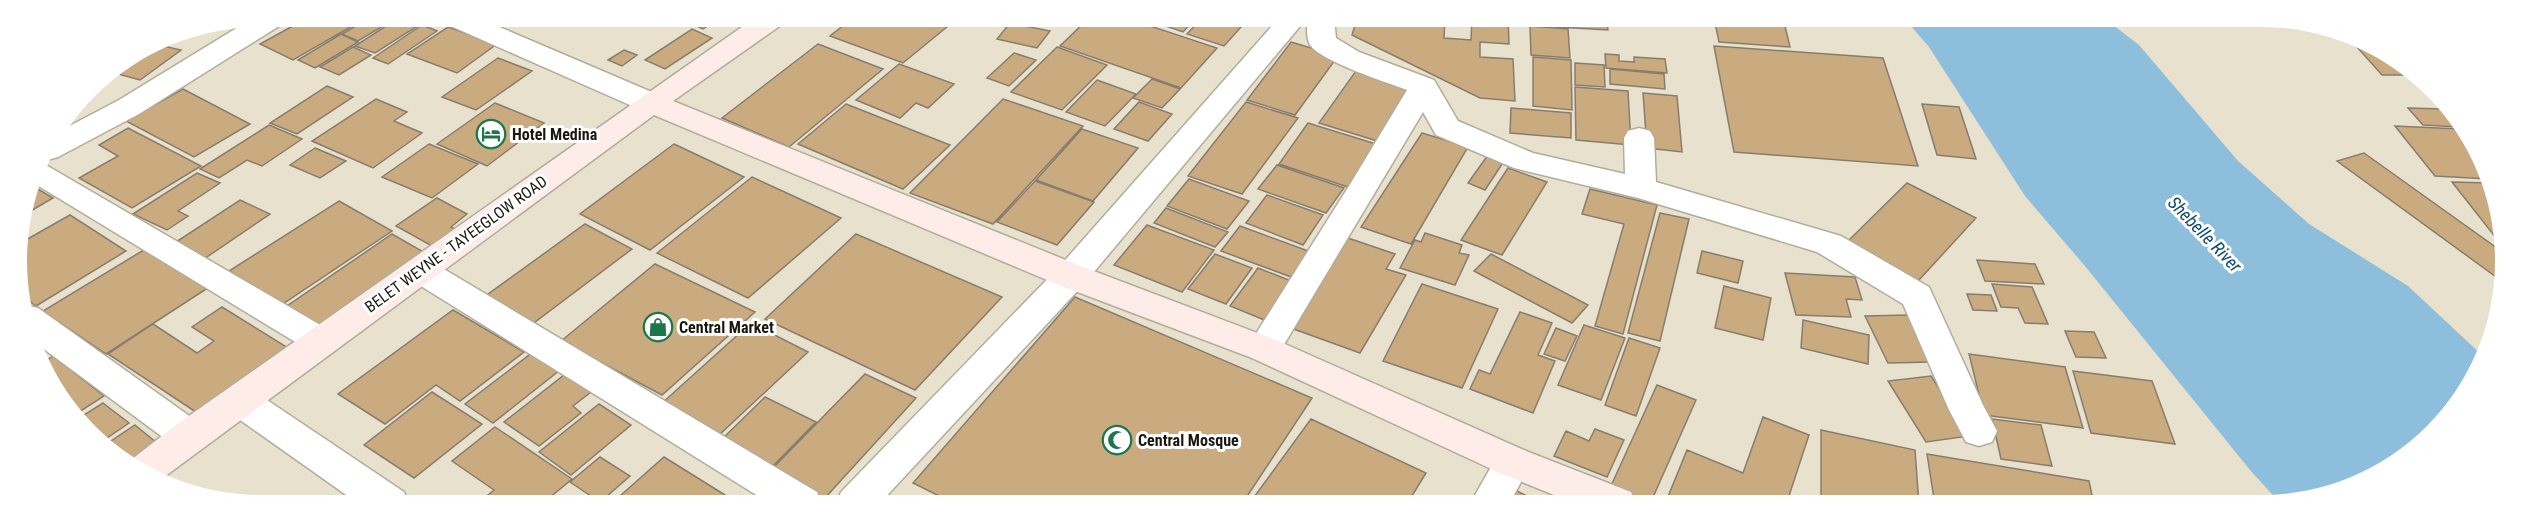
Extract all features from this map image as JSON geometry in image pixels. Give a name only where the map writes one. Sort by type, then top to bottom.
[{"type":"street","points":[[58,144],[129,107],[256,27]]},
{"type":"street","points":[[477,27],[651,103],[1071,276],[1264,349],[1513,462],[1595,495]]},
{"type":"street","name":"BELET WEYNE - TAYEEGLOW ROAD","points":[[149,467],[651,103],[760,27]]},
{"type":"street","points":[[875,495],[1071,276],[1285,27]]},
{"type":"street","points":[[1321,27],[1322,42],[1349,58],[1424,86],[1447,128],[1525,161],[1641,188],[1829,244],[1917,296],[1967,410],[1979,431]]},
{"type":"street","points":[[1264,349],[1424,86]]},
{"type":"street","points":[[1639,138],[1641,188]]},
{"type":"street","points":[[43,175],[322,342]]},
{"type":"street","points":[[420,270],[788,495]]},
{"type":"street","points":[[35,323],[189,436]]},
{"type":"street","points":[[240,400],[377,495]]},
{"type":"street","points":[[1494,495],[1513,462]]},
{"type":"water","name":"Shebelle River","points":[[1912,27],[2116,27],[2139,45],[2238,161],[2309,224],[2408,286],[2477,351],[2456,391],[2415,437],[2378,464],[2336,483],[2307,491],[2272,494],[2025,196],[1929,47]]},
{"type":"building","points":[[291,27],[351,27],[293,60],[260,44]]},
{"type":"building","points":[[354,27],[381,27],[358,41],[342,34]]},
{"type":"building","points":[[384,27],[416,27],[375,53],[355,46]]},
{"type":"building","points":[[419,27],[437,31],[388,64],[373,58]]},
{"type":"building","points":[[448,27],[497,44],[457,73],[407,54]]},
{"type":"building","points":[[841,27],[947,27],[903,63],[830,36]]},
{"type":"building","points":[[1007,27],[1030,27],[1050,31],[1037,48],[997,39]]},
{"type":"building","points":[[1080,27],[1153,27],[1217,48],[1181,88],[1060,46]]},
{"type":"building","points":[[1169,27],[1188,27],[1183,32]]},
{"type":"building","points":[[1194,27],[1241,27],[1224,46],[1187,34]]},
{"type":"building","points":[[1354,27],[1445,27],[1444,38],[1471,40],[1472,27],[1508,27],[1509,44],[1480,42],[1480,57],[1513,59],[1515,101],[1480,98],[1352,35]]},
{"type":"building","points":[[1530,27],[1568,29],[1570,58],[1531,55]]},
{"type":"building","points":[[1557,27],[1608,27],[1608,30]]},
{"type":"building","points":[[1716,27],[1785,27],[1790,47],[1719,42]]},
{"type":"building","points":[[692,29],[712,38],[665,69],[645,60]]},
{"type":"building","points":[[341,34],[358,42],[315,68],[298,60]]},
{"type":"building","points":[[1291,42],[1338,56],[1295,115],[1247,100]]},
{"type":"building","points":[[818,44],[883,69],[789,147],[722,118]]},
{"type":"building","points":[[1714,46],[1883,58],[1918,166],[1734,152]]},
{"type":"building","points":[[167,47],[181,50],[140,80],[120,74],[144,58]]},
{"type":"building","points":[[353,47],[371,55],[339,75],[320,67]]},
{"type":"building","points":[[1057,47],[1107,65],[1062,110],[1011,92]]},
{"type":"building","points":[[2358,48],[2378,58],[2403,75],[2382,75]]},
{"type":"building","points":[[624,50],[637,55],[622,66],[608,60]]},
{"type":"building","points":[[1014,53],[1036,60],[1009,86],[987,78]]},
{"type":"building","points":[[1605,54],[1619,55],[1619,61],[1634,62],[1634,57],[1665,59],[1667,73],[1606,68]]},
{"type":"building","points":[[1533,57],[1571,60],[1572,110],[1533,106]]},
{"type":"building","points":[[498,58],[532,71],[476,110],[442,97]]},
{"type":"building","points":[[1575,63],[1604,65],[1605,87],[1575,85]]},
{"type":"building","points":[[899,64],[954,84],[928,108],[916,103],[900,118],[856,100]]},
{"type":"building","points":[[1358,68],[1421,86],[1384,143],[1319,123]]},
{"type":"building","points":[[1610,69],[1664,74],[1665,89],[1610,84]]},
{"type":"building","points":[[1152,79],[1180,89],[1162,108],[1133,98]]},
{"type":"building","points":[[1097,80],[1136,94],[1105,126],[1066,112]]},
{"type":"building","points":[[327,86],[353,97],[297,134],[270,123]]},
{"type":"building","points":[[1575,87],[1628,91],[1631,145],[1576,140]]},
{"type":"building","points":[[183,89],[250,124],[194,157],[126,121]]},
{"type":"building","points":[[1643,93],[1677,96],[1682,152],[1647,148]]},
{"type":"building","points":[[376,99],[407,112],[394,121],[422,133],[373,168],[312,141]]},
{"type":"building","points":[[1003,99],[1083,126],[993,224],[910,193]]},
{"type":"building","points":[[1139,102],[1172,114],[1148,141],[1114,129]]},
{"type":"building","points":[[1246,102],[1298,118],[1242,194],[1188,176]]},
{"type":"building","name":"Hotel Medina","points":[[495,103],[544,123],[487,166],[437,144]]},
{"type":"building","points":[[846,104],[950,145],[903,189],[798,144]]},
{"type":"building","points":[[1922,104],[1959,107],[1976,159],[1937,155]]},
{"type":"building","points":[[1511,108],[1571,113],[1571,138],[1510,133]]},
{"type":"building","points":[[2408,108],[2439,109],[2453,127],[2423,125]]},
{"type":"building","points":[[1308,123],[1376,144],[1348,187],[1279,164]]},
{"type":"building","points":[[269,125],[302,139],[262,166],[247,160],[219,178],[200,169]]},
{"type":"building","points":[[2395,126],[2454,129],[2480,179],[2435,176]]},
{"type":"building","points":[[128,128],[201,166],[132,208],[79,178],[118,156],[99,145]]},
{"type":"building","points":[[1082,129],[1138,148],[1093,201],[1036,180]]},
{"type":"building","points":[[1422,133],[1468,147],[1411,244],[1361,227]]},
{"type":"building","points":[[429,144],[478,164],[432,198],[382,177]]},
{"type":"building","points":[[674,144],[744,177],[650,250],[580,214]]},
{"type":"building","points":[[315,148],[346,161],[320,178],[290,165]]},
{"type":"building","points":[[2364,153],[2494,246],[2494,275],[2337,161]]},
{"type":"building","points":[[1488,155],[1504,161],[1485,190],[1468,183]]},
{"type":"building","points":[[1277,165],[1344,188],[1326,213],[1258,189]]},
{"type":"building","points":[[1508,168],[1547,182],[1502,255],[1461,240]]},
{"type":"building","points":[[197,173],[220,183],[178,211],[188,216],[167,230],[133,214]]},
{"type":"building","points":[[752,177],[841,218],[748,298],[657,253]]},
{"type":"building","points":[[1189,179],[1249,201],[1227,229],[1167,206]]},
{"type":"building","points":[[1035,181],[1094,202],[1057,245],[997,222]]},
{"type":"building","points":[[2452,182],[2482,183],[2491,215],[2493,234]]},
{"type":"building","points":[[1907,183],[1976,218],[1918,281],[1847,242]]},
{"type":"building","points":[[38,189],[53,198],[32,210]]},
{"type":"building","points":[[1590,189],[1657,205],[1623,334],[1595,326],[1624,224],[1582,214]]},
{"type":"building","points":[[1267,195],[1323,215],[1303,245],[1246,223]]},
{"type":"building","points":[[437,198],[467,214],[451,227],[464,234],[441,251],[396,226]]},
{"type":"building","points":[[240,200],[270,214],[201,261],[170,246]]},
{"type":"building","points":[[339,201],[392,231],[281,305],[229,271]]},
{"type":"building","points":[[1166,208],[1228,232],[1215,247],[1154,223]]},
{"type":"building","points":[[1660,213],[1689,219],[1660,341],[1628,333]]},
{"type":"building","points":[[70,215],[126,251],[36,306],[30,302],[29,292],[28,239]]},
{"type":"building","points":[[585,224],[632,249],[531,325],[484,297]]},
{"type":"building","points":[[1147,225],[1214,250],[1182,292],[1114,265]]},
{"type":"building","points":[[1240,226],[1319,255],[1302,281],[1221,251]]},
{"type":"building","points":[[1425,233],[1462,245],[1459,253],[1469,255],[1455,285],[1400,268],[1415,240],[1421,242]]},
{"type":"building","points":[[392,234],[432,257],[328,330],[287,306]]},
{"type":"building","points":[[856,234],[1002,297],[915,390],[765,319]]},
{"type":"building","points":[[1348,238],[1395,254],[1386,269],[1406,275],[1360,353],[1291,328]]},
{"type":"building","points":[[152,245],[214,284],[106,354],[43,311]]},
{"type":"building","points":[[1702,251],[1743,261],[1738,283],[1697,273]]},
{"type":"building","points":[[1215,254],[1252,268],[1226,304],[1188,289]]},
{"type":"building","points":[[1491,254],[1588,305],[1572,323],[1474,271]]},
{"type":"building","points":[[1977,260],[2035,264],[2044,284],[1985,281]]},
{"type":"building","name":"Central Market","points":[[655,264],[755,312],[662,395],[561,341]]},
{"type":"building","points":[[1258,268],[1294,282],[1267,321],[1230,306]]},
{"type":"building","points":[[1785,273],[1855,277],[1862,300],[1846,299],[1851,317],[1796,315]]},
{"type":"building","points":[[1422,284],[1498,309],[1462,388],[1383,361]]},
{"type":"building","points":[[1992,284],[2032,287],[2048,324],[2025,323],[2018,308],[2001,307]]},
{"type":"building","points":[[1724,286],[1771,298],[1763,340],[1715,328]]},
{"type":"building","points":[[1967,294],[1991,295],[1997,311],[1973,310]]},
{"type":"building","name":"Central Mosque","points":[[1075,297],[1312,398],[1248,495],[937,495],[913,483]]},
{"type":"building","points":[[222,307],[293,351],[202,416],[108,354],[153,324],[197,353],[214,341],[192,327]]},
{"type":"building","points":[[453,310],[524,352],[460,401],[436,385],[385,424],[338,394]]},
{"type":"building","points":[[1520,312],[1552,323],[1538,355],[1555,361],[1533,413],[1470,389],[1479,370],[1490,374]]},
{"type":"building","points":[[1908,315],[1932,362],[1888,363],[1865,316]]},
{"type":"building","points":[[1803,320],[1869,335],[1868,364],[1801,348]]},
{"type":"building","points":[[751,323],[808,352],[718,436],[661,404]]},
{"type":"building","points":[[1584,325],[1625,338],[1601,400],[1558,385]]},
{"type":"building","points":[[1556,328],[1577,336],[1565,361],[1544,354]]},
{"type":"building","points":[[2065,331],[2094,332],[2106,358],[2076,357]]},
{"type":"building","points":[[1629,338],[1660,348],[1636,416],[1605,405]]},
{"type":"building","points":[[533,352],[560,370],[493,423],[465,404]]},
{"type":"building","points":[[1969,354],[2065,367],[2083,428],[1984,415]]},
{"type":"building","points":[[53,356],[104,396],[81,411],[66,391],[49,359]]},
{"type":"building","points":[[573,368],[600,385],[573,406],[581,413],[539,446],[504,422]]},
{"type":"building","points":[[2073,371],[2152,381],[2175,444],[2091,433]]},
{"type":"building","points":[[865,374],[916,398],[828,495],[816,495],[770,471]]},
{"type":"building","points":[[1931,376],[1969,436],[1926,442],[1888,381]]},
{"type":"building","points":[[1657,385],[1696,400],[1654,495],[1628,495],[1610,488]]},
{"type":"building","points":[[432,392],[482,424],[414,478],[364,445]]},
{"type":"building","points":[[765,397],[816,422],[768,471],[716,445]]},
{"type":"building","points":[[103,403],[129,423],[108,438],[85,415]]},
{"type":"building","points":[[599,404],[631,425],[571,475],[539,452]]},
{"type":"building","points":[[1763,417],[1809,435],[1789,495],[1669,495],[1687,450],[1743,473]]},
{"type":"building","points":[[1311,419],[1426,473],[1413,495],[1256,495]]},
{"type":"building","points":[[1992,419],[2041,425],[2052,466],[2001,459]]},
{"type":"building","points":[[135,425],[163,448],[141,462],[111,441]]},
{"type":"building","points":[[495,427],[572,479],[553,495],[488,495],[494,490],[452,461]]},
{"type":"building","points":[[1595,429],[1624,440],[1607,477],[1554,456],[1566,431],[1589,441]]},
{"type":"building","points":[[1821,430],[1915,450],[1918,495],[1821,495]]},
{"type":"building","points":[[1927,454],[2089,481],[2092,495],[1933,495]]},
{"type":"building","points":[[600,457],[630,476],[608,495],[590,495],[570,482]]},
{"type":"building","points":[[664,457],[725,495],[621,495]]},
{"type":"building","points":[[1509,487],[1525,495],[1504,495]]},
{"type":"place","name":"Hotel Medina","points":[[491,134]]},
{"type":"place","name":"Central Market","points":[[658,327]]},
{"type":"place","name":"Central Mosque","points":[[1117,440]]}]
